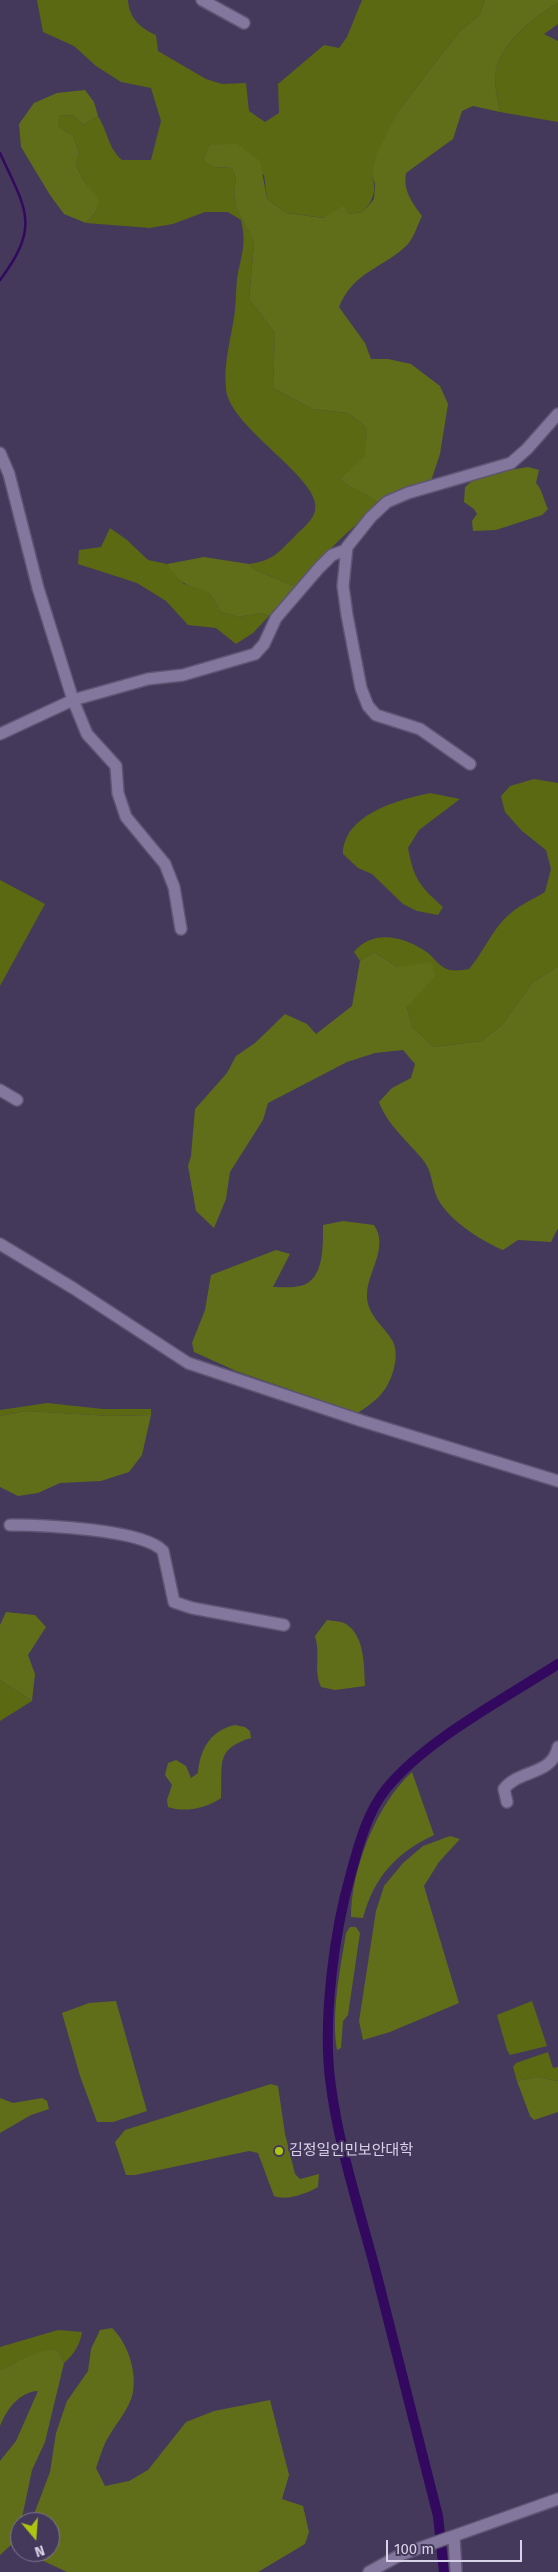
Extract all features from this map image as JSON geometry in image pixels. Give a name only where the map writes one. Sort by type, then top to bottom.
[{"type":"street","points":[[202,0],[244,23]]},
{"type":"street","points":[[470,764],[420,730],[376,715],[368,706],[361,688],[347,615],[343,586],[346,550],[354,537],[387,502],[408,493],[511,463],[527,449],[558,414]]},
{"type":"street","points":[[0,453],[9,474],[38,588],[73,700],[87,734],[116,766],[118,793],[126,816],[165,864],[174,887],[181,929]]},
{"type":"street","points":[[0,734],[73,700],[148,679],[183,675],[255,654],[264,644],[276,618],[332,555],[346,550]]},
{"type":"street","points":[[0,1090],[17,1100]]},
{"type":"street","points":[[0,1244],[73,1288],[188,1363],[362,1421],[558,1481]]},
{"type":"street","points":[[10,1524],[46,1525],[148,1541],[163,1551],[174,1602],[192,1608],[284,1625]]},
{"type":"street","points":[[507,1802],[504,1789],[510,1780],[538,1771],[551,1763],[558,1747]]},
{"type":"street","points":[[369,2572],[400,2555],[558,2499]]},
{"type":"street","points":[[446,2539],[456,2572]]},
{"type":"green space","points":[[37,0],[128,0],[136,22],[156,35],[158,51],[206,79],[222,84],[246,83],[249,111],[265,122],[279,113],[278,84],[324,45],[339,48],[347,37],[362,0],[485,0],[480,14],[459,32],[399,110],[372,175],[374,191],[363,212],[349,214],[343,207],[325,218],[286,213],[267,199],[264,175],[209,145],[203,161],[214,167],[232,168],[236,178],[234,194],[236,207],[254,242],[249,299],[275,333],[273,388],[312,409],[348,413],[367,428],[366,456],[340,479],[350,487],[371,497],[380,505],[336,543],[317,563],[299,588],[255,570],[249,564],[257,563],[276,554],[307,524],[315,511],[314,498],[305,484],[242,420],[231,404],[226,389],[227,359],[235,310],[237,279],[242,256],[243,229],[241,220],[228,212],[205,212],[173,224],[150,228],[86,223],[97,210],[98,200],[76,166],[79,152],[73,136],[58,126],[58,116],[73,115],[83,125],[98,116],[111,145],[122,160],[151,160],[161,121],[151,88],[121,82],[96,66],[74,46],[43,32]]},
{"type":"green space","points":[[485,0],[558,0],[558,3],[539,15],[521,31],[512,40],[499,60],[495,80],[500,112],[473,106],[462,111],[453,139],[406,173],[407,191],[422,216],[414,234],[408,244],[399,252],[361,277],[345,295],[339,307],[365,343],[371,359],[388,359],[411,364],[440,386],[448,404],[440,454],[430,484],[380,505],[340,479],[365,456],[367,428],[348,413],[312,409],[273,388],[275,333],[249,299],[254,242],[236,207],[234,194],[236,178],[232,168],[214,167],[203,161],[209,145],[237,144],[260,161],[267,199],[286,213],[324,218],[343,206],[349,214],[363,212],[374,199],[375,184],[372,175],[377,153],[399,110],[459,32],[480,14]]},
{"type":"green space","points":[[558,3],[558,24],[544,34],[558,41],[558,122],[500,112],[495,80],[499,60],[512,40],[521,31],[539,15]]},
{"type":"green space","points":[[85,90],[94,102],[98,116],[83,125],[73,115],[58,116],[58,126],[73,136],[79,152],[76,166],[84,181],[99,200],[97,210],[86,223],[64,214],[50,195],[21,147],[19,124],[34,103],[57,93]]},
{"type":"green space","points":[[528,467],[539,470],[536,483],[542,492],[548,509],[542,515],[496,530],[473,531],[472,521],[477,514],[474,509],[464,502],[465,487],[479,475]]},
{"type":"green space","points":[[110,528],[127,540],[148,560],[167,564],[184,584],[204,588],[212,596],[221,612],[238,617],[261,613],[269,616],[253,633],[236,644],[216,628],[188,625],[166,601],[137,583],[78,564],[79,550],[101,547]]},
{"type":"green space","points":[[204,557],[249,564],[255,570],[299,588],[291,599],[269,616],[261,613],[238,617],[221,612],[208,592],[183,583],[167,564]]},
{"type":"green space","points":[[534,779],[558,783],[558,966],[532,983],[502,1025],[481,1041],[434,1047],[412,1027],[407,1007],[417,994],[397,967],[374,952],[360,961],[354,952],[362,944],[370,940],[380,938],[400,939],[419,947],[446,969],[469,969],[499,925],[519,907],[545,892],[551,869],[546,850],[522,831],[505,812],[501,796],[510,786]]},
{"type":"green space","points":[[430,793],[460,799],[419,830],[408,848],[419,882],[443,907],[438,915],[417,911],[403,904],[372,874],[358,868],[343,854],[346,840],[363,819],[389,805]]},
{"type":"green space","points":[[0,880],[45,904],[0,986]]},
{"type":"green space","points":[[374,952],[397,967],[432,962],[435,976],[407,1007],[412,1027],[434,1047],[481,1041],[502,1025],[532,983],[558,966],[558,1228],[551,1242],[518,1240],[503,1250],[475,1235],[447,1212],[436,1195],[426,1164],[393,1126],[379,1102],[392,1088],[411,1078],[415,1064],[403,1050],[375,1053],[347,1062],[268,1103],[263,1120],[230,1172],[226,1199],[214,1228],[196,1211],[188,1166],[191,1156],[195,1109],[227,1073],[236,1056],[255,1043],[285,1014],[307,1024],[316,1034],[352,1006],[360,961]]},
{"type":"green space","points":[[343,1221],[374,1225],[378,1233],[379,1250],[368,1285],[367,1301],[372,1313],[392,1340],[396,1353],[392,1375],[386,1388],[377,1399],[358,1413],[236,1371],[194,1352],[192,1343],[205,1310],[211,1275],[276,1250],[290,1254],[273,1287],[297,1287],[308,1283],[314,1277],[321,1260],[323,1225]]},
{"type":"green space","points":[[47,1403],[103,1409],[151,1409],[151,1415],[110,1416],[26,1411],[0,1416],[0,1410]]},
{"type":"green space","points":[[26,1411],[110,1416],[151,1415],[142,1455],[129,1472],[101,1481],[60,1483],[38,1493],[18,1496],[0,1487],[0,1416]]},
{"type":"green space","points":[[6,1612],[35,1615],[46,1627],[28,1655],[35,1674],[32,1701],[0,1680],[0,1625]]},
{"type":"green space","points":[[327,1620],[346,1624],[357,1636],[362,1652],[365,1686],[335,1690],[321,1687],[315,1636]]},
{"type":"green space","points":[[0,1680],[32,1701],[0,1721]]},
{"type":"green space","points":[[235,1725],[245,1727],[250,1731],[251,1738],[239,1742],[226,1753],[222,1767],[221,1798],[196,1809],[181,1810],[168,1807],[167,1800],[172,1785],[165,1775],[168,1763],[176,1760],[186,1766],[191,1778],[198,1773],[201,1756],[208,1742],[219,1731]]},
{"type":"green space","points":[[412,1772],[434,1835],[408,1850],[388,1868],[373,1890],[363,1918],[351,1917],[355,1879],[368,1839],[387,1802]]},
{"type":"green space","points":[[450,1836],[460,1839],[439,1862],[424,1886],[459,2003],[390,2032],[363,2040],[359,2021],[376,1911],[384,1886],[403,1863],[423,1846]]},
{"type":"green space","points":[[350,1927],[356,1927],[360,1933],[348,2015],[343,2021],[341,2048],[337,2050],[335,2021],[337,1992],[346,1933]]},
{"type":"green space","points":[[116,2001],[147,2111],[113,2122],[97,2122],[80,2076],[62,2013],[89,2003]]},
{"type":"green space","points":[[532,2001],[547,2046],[510,2055],[497,2015]]},
{"type":"green space","points":[[548,2052],[553,2068],[558,2067],[558,2081],[536,2077],[517,2081],[513,2067],[516,2063]]},
{"type":"green space","points":[[536,2077],[558,2081],[558,2112],[534,2120],[530,2116],[517,2081]]},
{"type":"green space","points":[[271,2084],[278,2086],[285,2134],[295,2174],[300,2179],[319,2174],[318,2187],[296,2196],[284,2198],[274,2196],[258,2153],[249,2151],[135,2175],[126,2175],[115,2142],[125,2130]]},
{"type":"green space","points":[[0,2098],[13,2103],[42,2098],[47,2101],[49,2109],[31,2115],[0,2133]]},
{"type":"green space","points":[[112,2328],[117,2334],[130,2357],[134,2375],[133,2392],[129,2404],[103,2447],[96,2468],[105,2486],[129,2481],[148,2470],[186,2422],[214,2411],[270,2400],[289,2475],[282,2499],[303,2506],[309,2532],[305,2544],[258,2572],[67,2572],[46,2562],[60,2562],[60,2512],[35,2512],[50,2472],[56,2433],[67,2401],[88,2371],[91,2349],[100,2330]]},
{"type":"green space","points":[[58,2330],[82,2332],[76,2349],[64,2363],[60,2353],[54,2349],[33,2355],[0,2370],[0,2347]]},
{"type":"green space","points":[[54,2349],[60,2353],[64,2363],[45,2442],[32,2470],[23,2512],[10,2512],[10,2546],[0,2555],[0,2461],[16,2441],[38,2391],[25,2394],[14,2402],[0,2426],[0,2370],[33,2354]]},
{"type":"waterway","points":[[0,153],[17,189],[25,217],[25,231],[21,245],[0,280]]},
{"type":"waterway","points":[[444,2572],[438,2516],[338,2128],[328,2055],[329,2003],[335,1948],[345,1896],[364,1829],[379,1798],[386,1789],[423,1753],[444,1737],[558,1664]]},
{"type":"place","name":"김정일인민보안대학","points":[[279,2151]]}]
